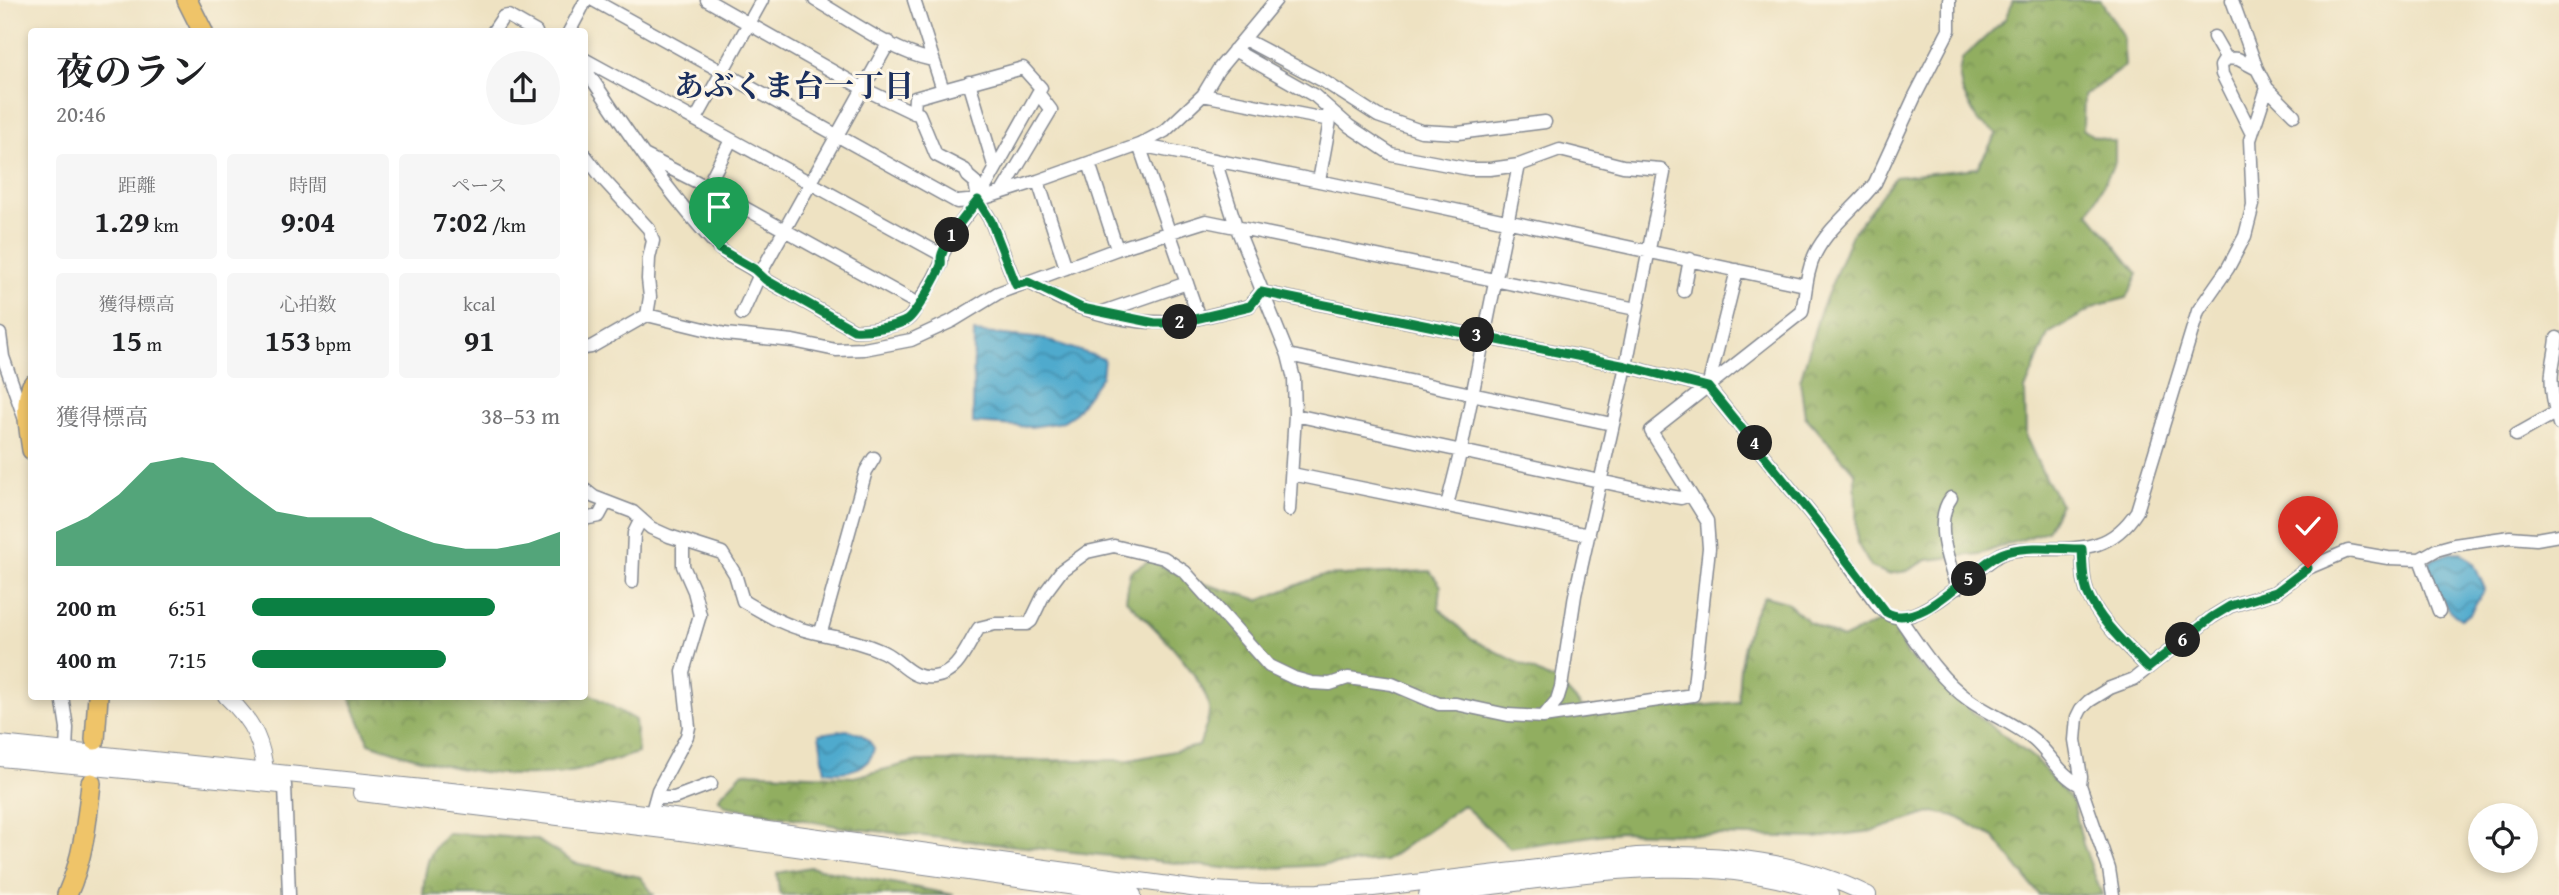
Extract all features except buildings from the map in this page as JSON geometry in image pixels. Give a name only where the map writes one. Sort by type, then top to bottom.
[{"type":"main road","points":[[187,0],[201,28]]},
{"type":"main road","points":[[28,393],[28,423]]},
{"type":"main road","points":[[95,740],[98,700]]},
{"type":"main road","points":[[67,895],[82,850],[91,783]]},
{"type":"street","points":[[571,28],[586,0]]},
{"type":"street","points":[[593,0],[957,202],[978,200],[1038,181],[1139,145],[1165,131],[1203,95],[1218,70],[1276,0]]},
{"type":"street","points":[[707,0],[864,89],[919,114],[936,155],[965,170],[975,182],[978,200],[1022,284],[1082,308],[1155,323],[1178,323],[1250,306],[1261,292]]},
{"type":"street","points":[[696,119],[762,0]]},
{"type":"street","points":[[815,0],[889,42],[932,60]]},
{"type":"street","points":[[914,0],[943,90]]},
{"type":"street","points":[[588,492],[606,503],[633,512],[651,528],[722,553],[735,574],[743,601],[792,626],[867,644],[888,654],[914,675],[943,675],[964,656],[979,628],[995,624],[1027,624],[1062,569],[1087,552],[1114,546],[1164,558],[1185,572],[1269,666],[1312,683],[1330,684],[1348,678],[1392,684],[1439,704],[1456,704],[1508,715],[1543,717],[1693,695],[1709,539],[1707,521],[1651,431],[1802,312],[1805,285],[1816,252],[1842,218],[1875,183],[1920,85],[1950,30],[1949,0]]},
{"type":"street","points":[[2232,0],[2257,69],[2267,88],[2294,115]]},
{"type":"street","points":[[496,28],[503,17],[508,16],[529,28]]},
{"type":"street","points":[[2214,37],[2226,58]]},
{"type":"street","points":[[1244,39],[1325,82],[1378,116],[1422,131],[1458,133],[1545,122]]},
{"type":"street","points":[[742,314],[760,274],[786,232],[889,42]]},
{"type":"street","points":[[1234,50],[1315,96],[1328,114],[1330,121],[1319,181]]},
{"type":"street","points":[[2226,58],[2238,60],[2257,69]]},
{"type":"street","points":[[2226,58],[2221,66],[2222,74],[2252,134]]},
{"type":"street","points":[[588,60],[942,256]]},
{"type":"street","points":[[588,73],[643,155],[719,249],[766,280],[854,330],[903,322],[911,316],[937,272],[956,229],[978,200],[1041,88],[1023,68],[915,98],[914,113]]},
{"type":"street","points":[[969,82],[995,169]]},
{"type":"street","points":[[1261,292],[1626,366],[1708,387],[1815,519],[1880,607],[1892,616],[1910,616],[1957,588],[2003,552],[2022,549],[2082,549],[2110,538],[2129,523],[2137,511],[2199,311],[2228,268],[2245,236],[2253,205],[2250,140],[2267,88]]},
{"type":"street","points":[[1002,192],[1051,110],[1038,93]]},
{"type":"street","points":[[1203,95],[1328,114],[1391,154],[1469,169],[1519,165],[1560,150],[1623,166],[1661,169],[1664,173],[1626,366],[1576,595],[1561,687],[1557,700],[1543,717]]},
{"type":"street","points":[[706,187],[731,140]]},
{"type":"street","points":[[1139,145],[1507,220],[1805,285]]},
{"type":"street","points":[[1139,145],[1199,318]]},
{"type":"street","points":[[643,155],[918,304]]},
{"type":"street","points":[[588,159],[649,229],[653,241],[649,258],[650,297],[647,315]]},
{"type":"street","points":[[1215,160],[1236,226],[1288,355],[1294,379],[1296,415],[1289,510]]},
{"type":"street","points":[[1089,163],[1117,249]]},
{"type":"street","points":[[1447,505],[1473,394],[1519,165]]},
{"type":"street","points":[[1038,181],[1066,268]]},
{"type":"street","points":[[588,347],[647,315],[725,334],[793,341],[836,350],[864,349],[911,341],[1022,284],[1117,249],[1206,221],[1636,309]]},
{"type":"street","points":[[1684,290],[1690,259]]},
{"type":"street","points":[[1708,387],[1737,270]]},
{"type":"street","points":[[1100,313],[1187,283]]},
{"type":"street","points":[[0,334],[3,357],[20,411],[28,423]]},
{"type":"street","points":[[2516,435],[2557,418],[2551,374],[2557,338]]},
{"type":"street","points":[[1288,355],[1612,424]]},
{"type":"street","points":[[1296,415],[1681,498],[1690,495]]},
{"type":"street","points":[[821,632],[866,471],[874,458]]},
{"type":"street","points":[[1292,474],[1589,534]]},
{"type":"street","points":[[1951,498],[1943,520],[1945,541],[1957,588]]},
{"type":"street","points":[[588,518],[599,516],[606,503]]},
{"type":"street","points":[[632,582],[634,533],[641,519]]},
{"type":"street","points":[[2113,895],[2109,869],[2080,785],[2075,740],[2077,717],[2081,709],[2099,695],[2134,679],[2212,617],[2230,606],[2276,592],[2298,573],[2328,558],[2348,551],[2362,551],[2388,558],[2420,559],[2454,545],[2510,537],[2536,539],[2559,535]]},
{"type":"street","points":[[650,821],[656,797],[689,727],[683,671],[700,615],[694,591],[683,566],[683,541]]},
{"type":"street","points":[[2082,549],[2083,578],[2088,593],[2108,624],[2148,668]]},
{"type":"street","points":[[2420,559],[2439,611]]},
{"type":"street","points":[[1899,617],[1944,678],[1968,700],[2007,721],[2036,742],[2068,778],[2080,785]]},
{"type":"street","points":[[55,754],[66,728],[62,700]]},
{"type":"street","points":[[230,700],[241,710],[257,736],[263,753],[266,778]]},
{"type":"street","points":[[0,744],[55,754],[266,778],[499,796],[1104,888],[1133,895]]},
{"type":"street","points":[[0,758],[55,754]]},
{"type":"street","points":[[266,778],[285,785],[650,821]]},
{"type":"street","points":[[285,785],[289,895]]},
{"type":"street","points":[[656,797],[674,798],[710,785]]},
{"type":"street","points":[[1104,888],[1318,892],[1373,888],[1637,856],[1688,854],[1745,858],[1784,866],[1868,895]]},
{"type":"street","points":[[1427,895],[1619,872],[1696,868],[1749,873],[1830,895]]},
{"type":"green space","points":[[2013,0],[2100,0],[2123,35],[2125,66],[2084,96],[2083,129],[2093,136],[2115,142],[2115,162],[2089,213],[2138,274],[2127,298],[2099,305],[2048,334],[2025,390],[2026,437],[2046,480],[2061,504],[2047,531],[1980,554],[1927,560],[1907,571],[1888,574],[1871,567],[1857,543],[1855,473],[1805,416],[1800,381],[1819,315],[1852,234],[1895,177],[1977,168],[1997,133],[1978,122],[1962,90],[1959,73],[1962,59],[2005,19]]},
{"type":"green space","points":[[1150,560],[1188,579],[1260,600],[1320,576],[1430,571],[1441,586],[1439,608],[1471,639],[1561,684],[1582,707],[1660,708],[1739,702],[1739,675],[1747,633],[1764,596],[1786,602],[1809,622],[1842,639],[1883,620],[1894,627],[1908,656],[1974,713],[2035,759],[2073,802],[2083,844],[2102,895],[2039,895],[1994,837],[1955,816],[1933,812],[1873,831],[1814,838],[1619,832],[1510,848],[1463,805],[1385,861],[1242,870],[848,828],[726,806],[718,798],[743,772],[854,777],[918,761],[1130,760],[1199,746],[1209,713],[1206,696],[1188,666],[1126,600],[1130,572]]},
{"type":"green space","points":[[588,693],[635,720],[638,753],[570,772],[519,775],[443,765],[369,743],[351,700],[588,700]]},
{"type":"green space","points":[[448,833],[535,839],[575,863],[640,877],[654,895],[423,895],[428,860]]},
{"type":"green space","points":[[810,867],[954,895],[782,895],[779,892],[777,873]]},
{"type":"water","points":[[974,332],[1044,339],[1104,359],[1102,376],[1074,414],[1062,422],[1031,427],[973,423]]},
{"type":"water","points":[[2461,552],[2474,564],[2485,589],[2470,614],[2461,619],[2448,609],[2438,594],[2430,568],[2430,560]]},
{"type":"water","points":[[846,730],[869,741],[874,748],[872,755],[856,769],[825,771],[819,734]]},
{"type":"district","name":"あぶくま台一丁目","points":[[794,85]]},
{"type":"route","points":[[719,249],[754,269],[766,280],[854,330],[867,330],[908,320],[933,280],[956,229],[978,200],[991,221],[1016,285],[1028,282],[1082,308],[1100,313],[1155,323],[1178,323],[1250,306],[1261,292],[1626,366],[1708,387],[1815,519],[1880,607],[1892,616],[1910,616],[1931,605],[1955,590],[2003,552],[2022,549],[2082,549],[2083,578],[2088,593],[2108,624],[2148,668],[2212,617],[2230,606],[2276,592],[2308,568]]}]
